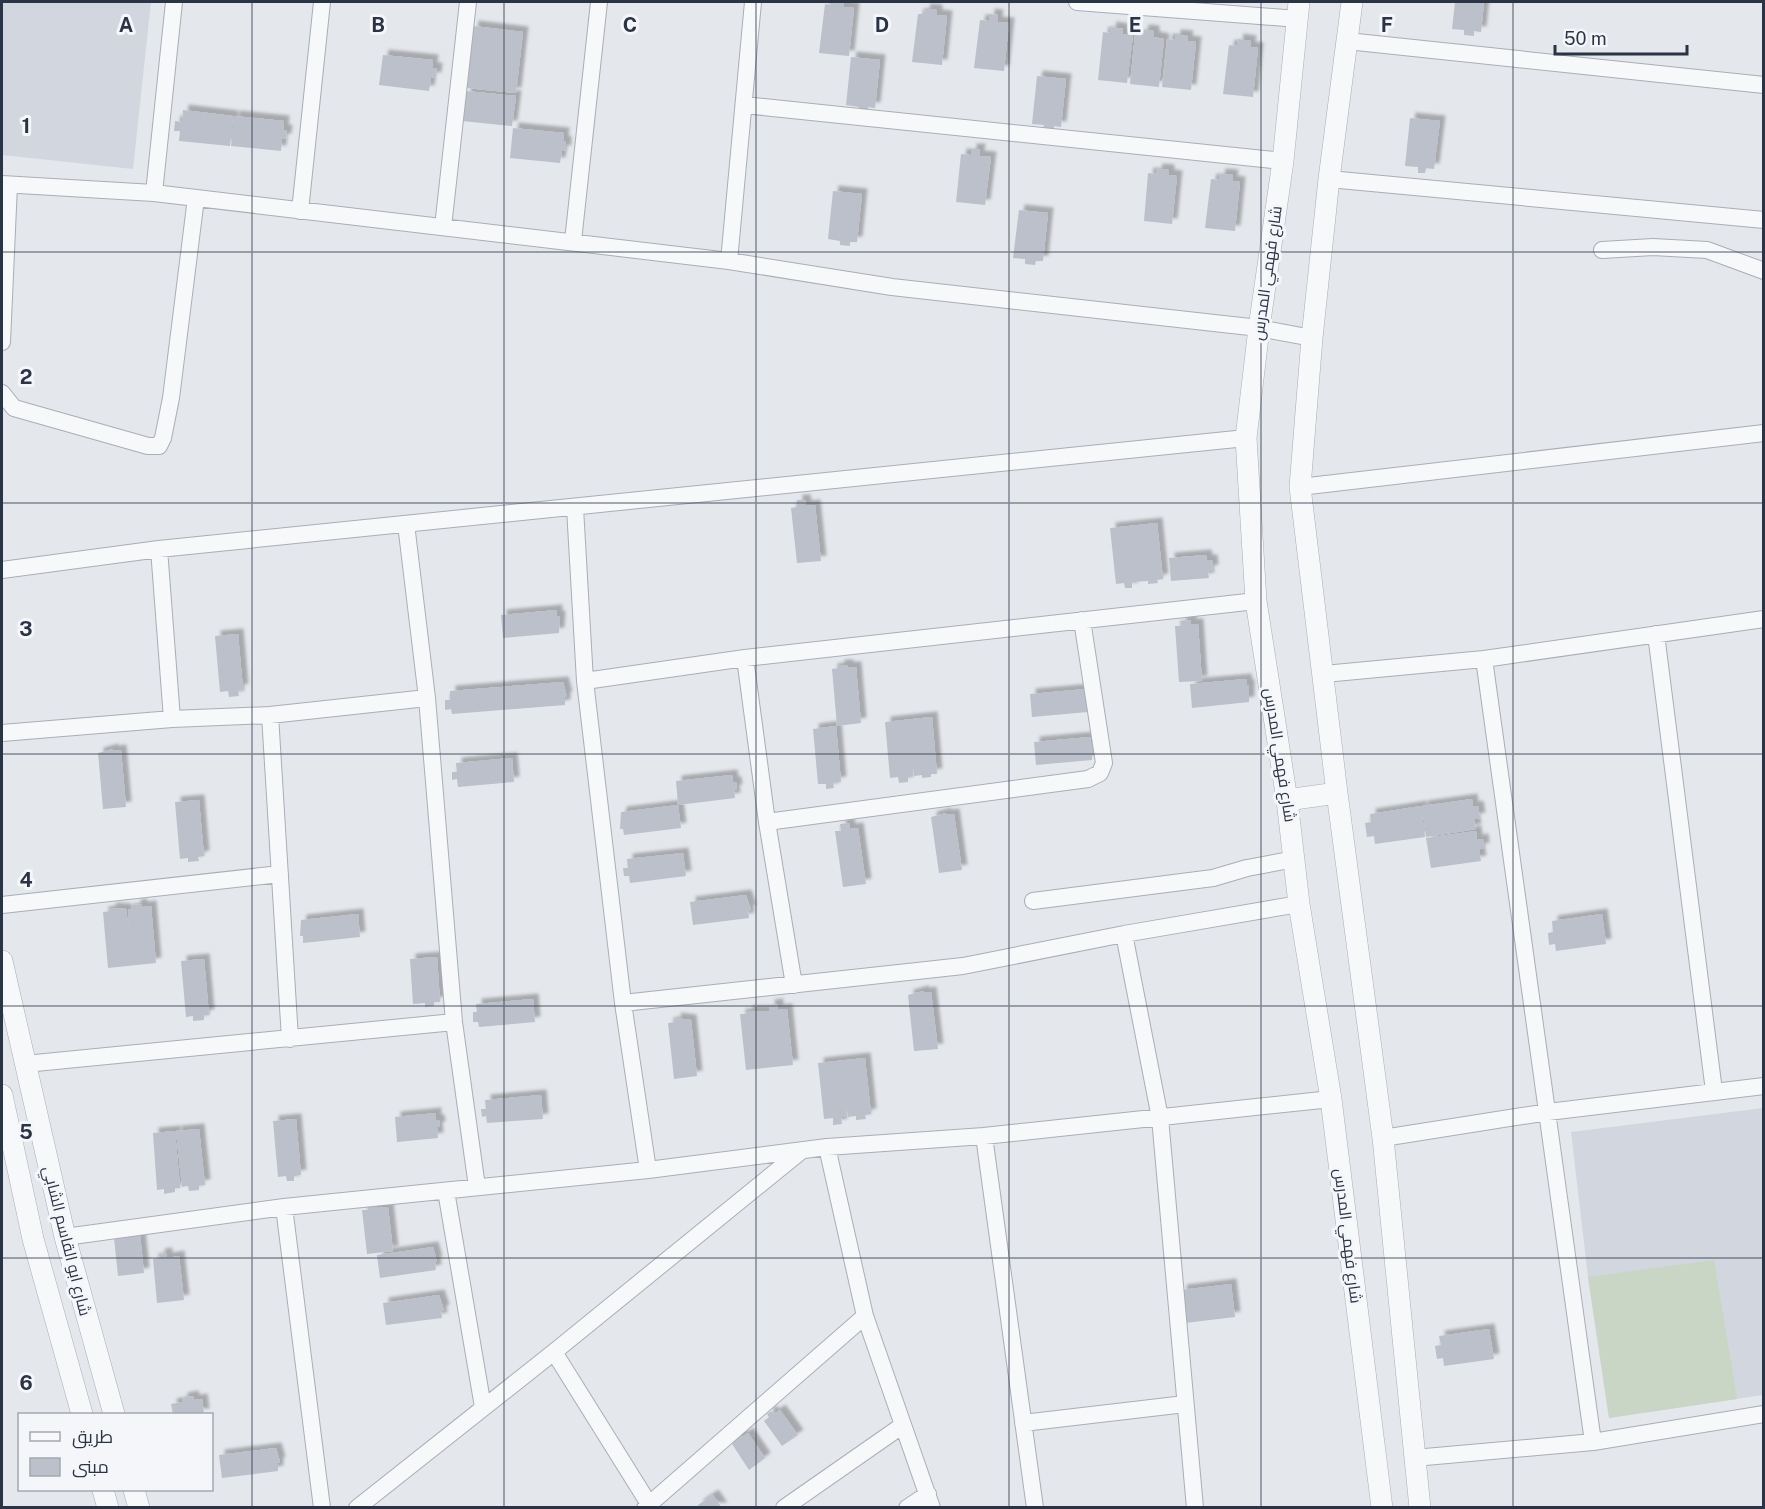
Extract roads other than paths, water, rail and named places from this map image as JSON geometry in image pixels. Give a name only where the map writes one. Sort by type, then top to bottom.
[{"type":"street","points":[[154,193],[174,2]]},
{"type":"street","points":[[300,211],[322,2]]},
{"type":"street","points":[[443,227],[468,2]]},
{"type":"street","points":[[573,241],[599,2]]},
{"type":"street","points":[[729,261],[753,2]]},
{"type":"street","points":[[1077,2],[1298,10]]},
{"type":"street","points":[[1352,2],[1329,179],[1312,338],[1300,487],[1337,793],[1383,1138],[1420,1508]]},
{"type":"street","name":"شارع فهمي المدرس","points":[[1298,10],[1283,161],[1246,438],[1256,601],[1287,800],[1299,904],[1331,1099],[1382,1508]]},
{"type":"street","points":[[1347,41],[1764,85]]},
{"type":"street","points":[[744,105],[1283,161]]},
{"type":"street","points":[[1329,179],[1764,220]]},
{"type":"street","points":[[2,342],[5,185],[154,193],[573,241],[729,261],[892,287],[1259,328],[1312,338]]},
{"type":"street","points":[[2,393],[14,408],[148,446],[159,446],[163,438],[171,398],[196,198]]},
{"type":"street","points":[[1602,250],[1653,247],[1707,250],[1764,271]]},
{"type":"street","points":[[1300,487],[1764,433]]},
{"type":"street","points":[[2,570],[159,549],[1246,438]]},
{"type":"street","points":[[576,508],[585,681],[623,1003],[648,1170]]},
{"type":"street","points":[[406,524],[427,698],[454,1022],[477,1187]]},
{"type":"street","points":[[159,549],[172,719]]},
{"type":"street","points":[[585,681],[745,658],[1256,601]]},
{"type":"street","points":[[1324,674],[1484,659],[1764,619]]},
{"type":"street","points":[[767,822],[1088,779],[1100,773],[1104,763],[1082,620]]},
{"type":"street","points":[[1656,634],[1714,1092]]},
{"type":"street","points":[[745,658],[767,822],[794,985]]},
{"type":"street","points":[[1484,659],[1593,1442]]},
{"type":"street","points":[[2,734],[172,719],[270,715],[427,698]]},
{"type":"street","points":[[270,715],[290,1040]]},
{"type":"street","points":[[1287,800],[1337,793]]},
{"type":"street","points":[[1033,901],[1213,878],[1247,868],[1295,860]]},
{"type":"street","points":[[2,905],[280,874]]},
{"type":"street","points":[[623,1003],[963,966],[1124,934],[1299,904]]},
{"type":"street","points":[[1124,934],[1160,1118],[1195,1508]]},
{"type":"street","name":"شارع ابو القاسم الشابي","points":[[2,961],[65,1237],[114,1413]]},
{"type":"street","points":[[25,1064],[290,1040],[454,1022]]},
{"type":"street","points":[[1383,1138],[1548,1112],[1764,1086]]},
{"type":"street","name":"شارع ابو القاسم الشابي","points":[[2,1095],[33,1239],[80,1407]]},
{"type":"street","points":[[65,1237],[284,1207],[648,1170],[827,1147],[984,1136],[1331,1099]]},
{"type":"street","points":[[984,1136],[1035,1508]]},
{"type":"street","points":[[827,1147],[865,1316],[930,1501],[907,1508]]},
{"type":"street","points":[[357,1508],[554,1352],[800,1152]]},
{"type":"street","points":[[446,1191],[483,1407]]},
{"type":"street","points":[[284,1207],[322,1508]]},
{"type":"street","points":[[554,1352],[647,1506],[865,1316]]},
{"type":"street","points":[[80,1407],[107,1391]]},
{"type":"street","points":[[1023,1423],[1185,1404]]},
{"type":"street","points":[[1414,1458],[1593,1442],[1764,1414]]},
{"type":"street","points":[[784,1508],[903,1425]]},
{"type":"street","points":[[103,1491],[108,1508]]},
{"type":"street","points":[[134,1491],[139,1508]]}]
